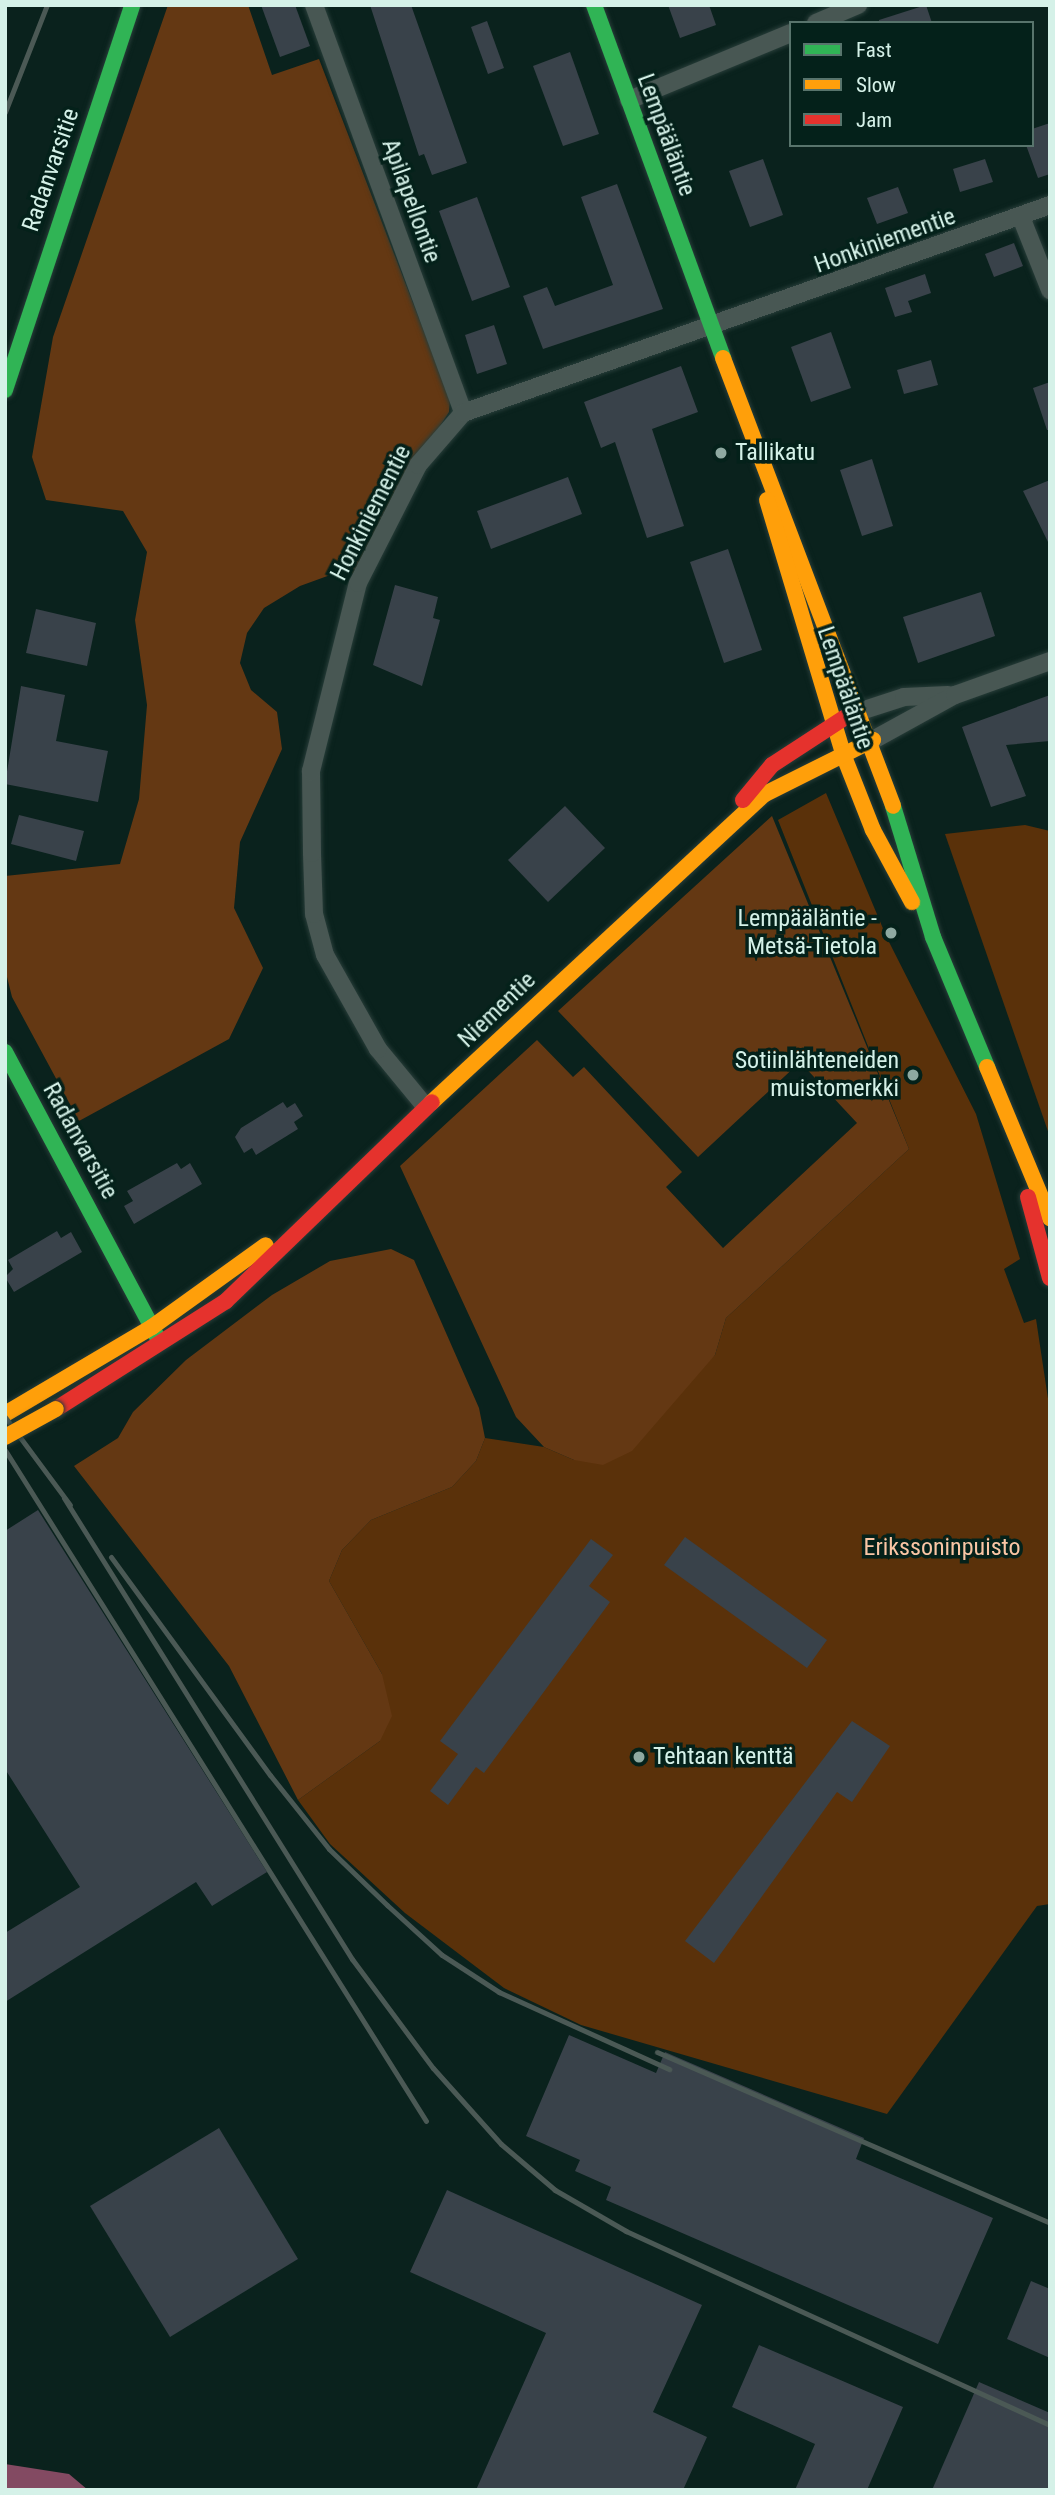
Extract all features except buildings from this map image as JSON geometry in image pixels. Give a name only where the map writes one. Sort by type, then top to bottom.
[{"type":"main road","name":"Radanvarsitie","points":[[5,390],[132,5]]},
{"type":"main road","name":"Lempääläntie","points":[[594,5],[752,438],[873,740],[933,937],[1013,1142],[1050,1218]]},
{"type":"main road","name":"Lempääläntie","points":[[752,438],[782,564],[843,754],[873,830],[933,937]]},
{"type":"main road","name":"Niementie","points":[[712,837],[772,765],[832,722],[861,711]]},
{"type":"main road","name":"Niementie","points":[[5,1437],[163,1347],[226,1301],[313,1213],[712,837],[765,794],[873,740]]},
{"type":"main road","name":"Radanvarsitie","points":[[5,1052],[114,1251],[163,1347]]},
{"type":"main road","name":"Lempääläntie","points":[[1013,1142],[1050,1278]]},
{"type":"main road","name":"Niementie","points":[[5,1414],[152,1327],[313,1213]]},
{"type":"main road","name":"Radanvarsitie","points":[[114,1251],[169,1315],[181,1335]]},
{"type":"street","name":"Apilapellontie","points":[[314,5],[463,413]]},
{"type":"street","points":[[821,21],[858,5]]},
{"type":"street","points":[[629,100],[789,34]]},
{"type":"street","name":"Honkiniementie","points":[[425,1107],[378,1049],[325,955],[314,914],[311,771],[358,583],[418,465],[463,413],[712,328],[1050,205]]},
{"type":"street","points":[[1021,217],[1050,290]]},
{"type":"street","points":[[873,740],[955,695],[1050,662]]},
{"type":"street","points":[[861,711],[904,697],[955,695]]},
{"type":"green space","name":"Erikssoninpuisto","points":[[826,793],[887,938],[976,1114],[1020,1259],[1004,1269],[1024,1323],[1036,1319],[1050,1412],[1050,1904],[1037,1906],[887,2114],[581,2025],[504,1988],[405,1913],[330,1844],[298,1800],[380,1741],[382,1674],[329,1581],[342,1550],[371,1520],[452,1487],[476,1461],[485,1438],[544,1447],[574,1460],[715,1355],[726,1318],[909,1149],[778,820]]},
{"type":"green space","points":[[1025,825],[1050,831],[1050,1137],[945,834]]},
{"type":"shaded area","points":[[168,5],[248,5],[272,75],[319,59],[450,399],[449,412],[381,517],[361,573],[333,574],[300,586],[264,608],[247,633],[240,663],[251,690],[277,712],[282,749],[240,842],[234,908],[263,968],[229,1039],[79,1121],[12,997],[5,969],[5,876],[120,864],[139,799],[147,705],[135,620],[147,552],[123,511],[46,500],[32,457],[53,337]]},
{"type":"shaded area","points":[[772,816],[909,1149],[726,1318],[715,1355],[632,1451],[603,1465],[574,1460],[544,1447],[516,1417],[400,1166],[537,1040],[573,1077],[584,1067],[682,1172],[666,1187],[723,1248],[857,1123],[800,1062],[698,1157],[558,1011]]},
{"type":"shaded area","points":[[391,1249],[414,1260],[479,1408],[485,1438],[476,1461],[452,1487],[371,1520],[342,1550],[329,1581],[382,1674],[392,1716],[380,1741],[298,1800],[229,1666],[74,1466],[118,1438],[133,1412],[186,1360],[272,1295],[330,1261]]},
{"type":"shaded area","points":[[5,2464],[69,2474],[88,2490],[5,2490]]},
{"type":"railway","points":[[5,112],[47,5]]},
{"type":"railway","points":[[5,1417],[70,1505]]},
{"type":"railway","points":[[5,1450],[426,2121]]},
{"type":"railway","points":[[64,1498],[352,1959],[433,2068],[501,2144],[555,2190],[626,2231],[1050,2425]]},
{"type":"railway","points":[[111,1557],[270,1775],[329,1849],[387,1905],[442,1955],[499,1992],[669,2069]]},
{"type":"railway","points":[[657,2052],[1050,2223]]},
{"type":"traffic: fast","points":[[5,390],[132,5]]},
{"type":"traffic: fast","points":[[594,5],[723,358]]},
{"type":"traffic: fast","points":[[893,806],[933,937],[987,1067]]},
{"type":"traffic: fast","points":[[5,1052],[159,1340]]},
{"type":"traffic: slow","points":[[723,358],[893,806]]},
{"type":"traffic: slow","points":[[767,500],[843,754],[873,830],[912,902]]},
{"type":"traffic: slow","points":[[432,1102],[765,794],[873,740]]},
{"type":"traffic: slow","points":[[987,1067],[1050,1218]]},
{"type":"traffic: slow","points":[[5,1414],[152,1327],[266,1245]]},
{"type":"traffic: slow","points":[[5,1437],[56,1409]]},
{"type":"traffic: jam","points":[[743,800],[772,765],[844,718]]},
{"type":"traffic: jam","points":[[56,1409],[226,1301],[432,1102]]},
{"type":"traffic: jam","points":[[1028,1197],[1050,1278]]},
{"type":"place","name":"Tallikatu","points":[[721,453]]},
{"type":"place","name":"Lempääläntie - Metsä-Tietola","points":[[891,933]]},
{"type":"place","name":"Sotiinlähteneiden muistomerkki","points":[[913,1075]]},
{"type":"place","name":"Tehtaan kenttä","points":[[639,1757]]}]
